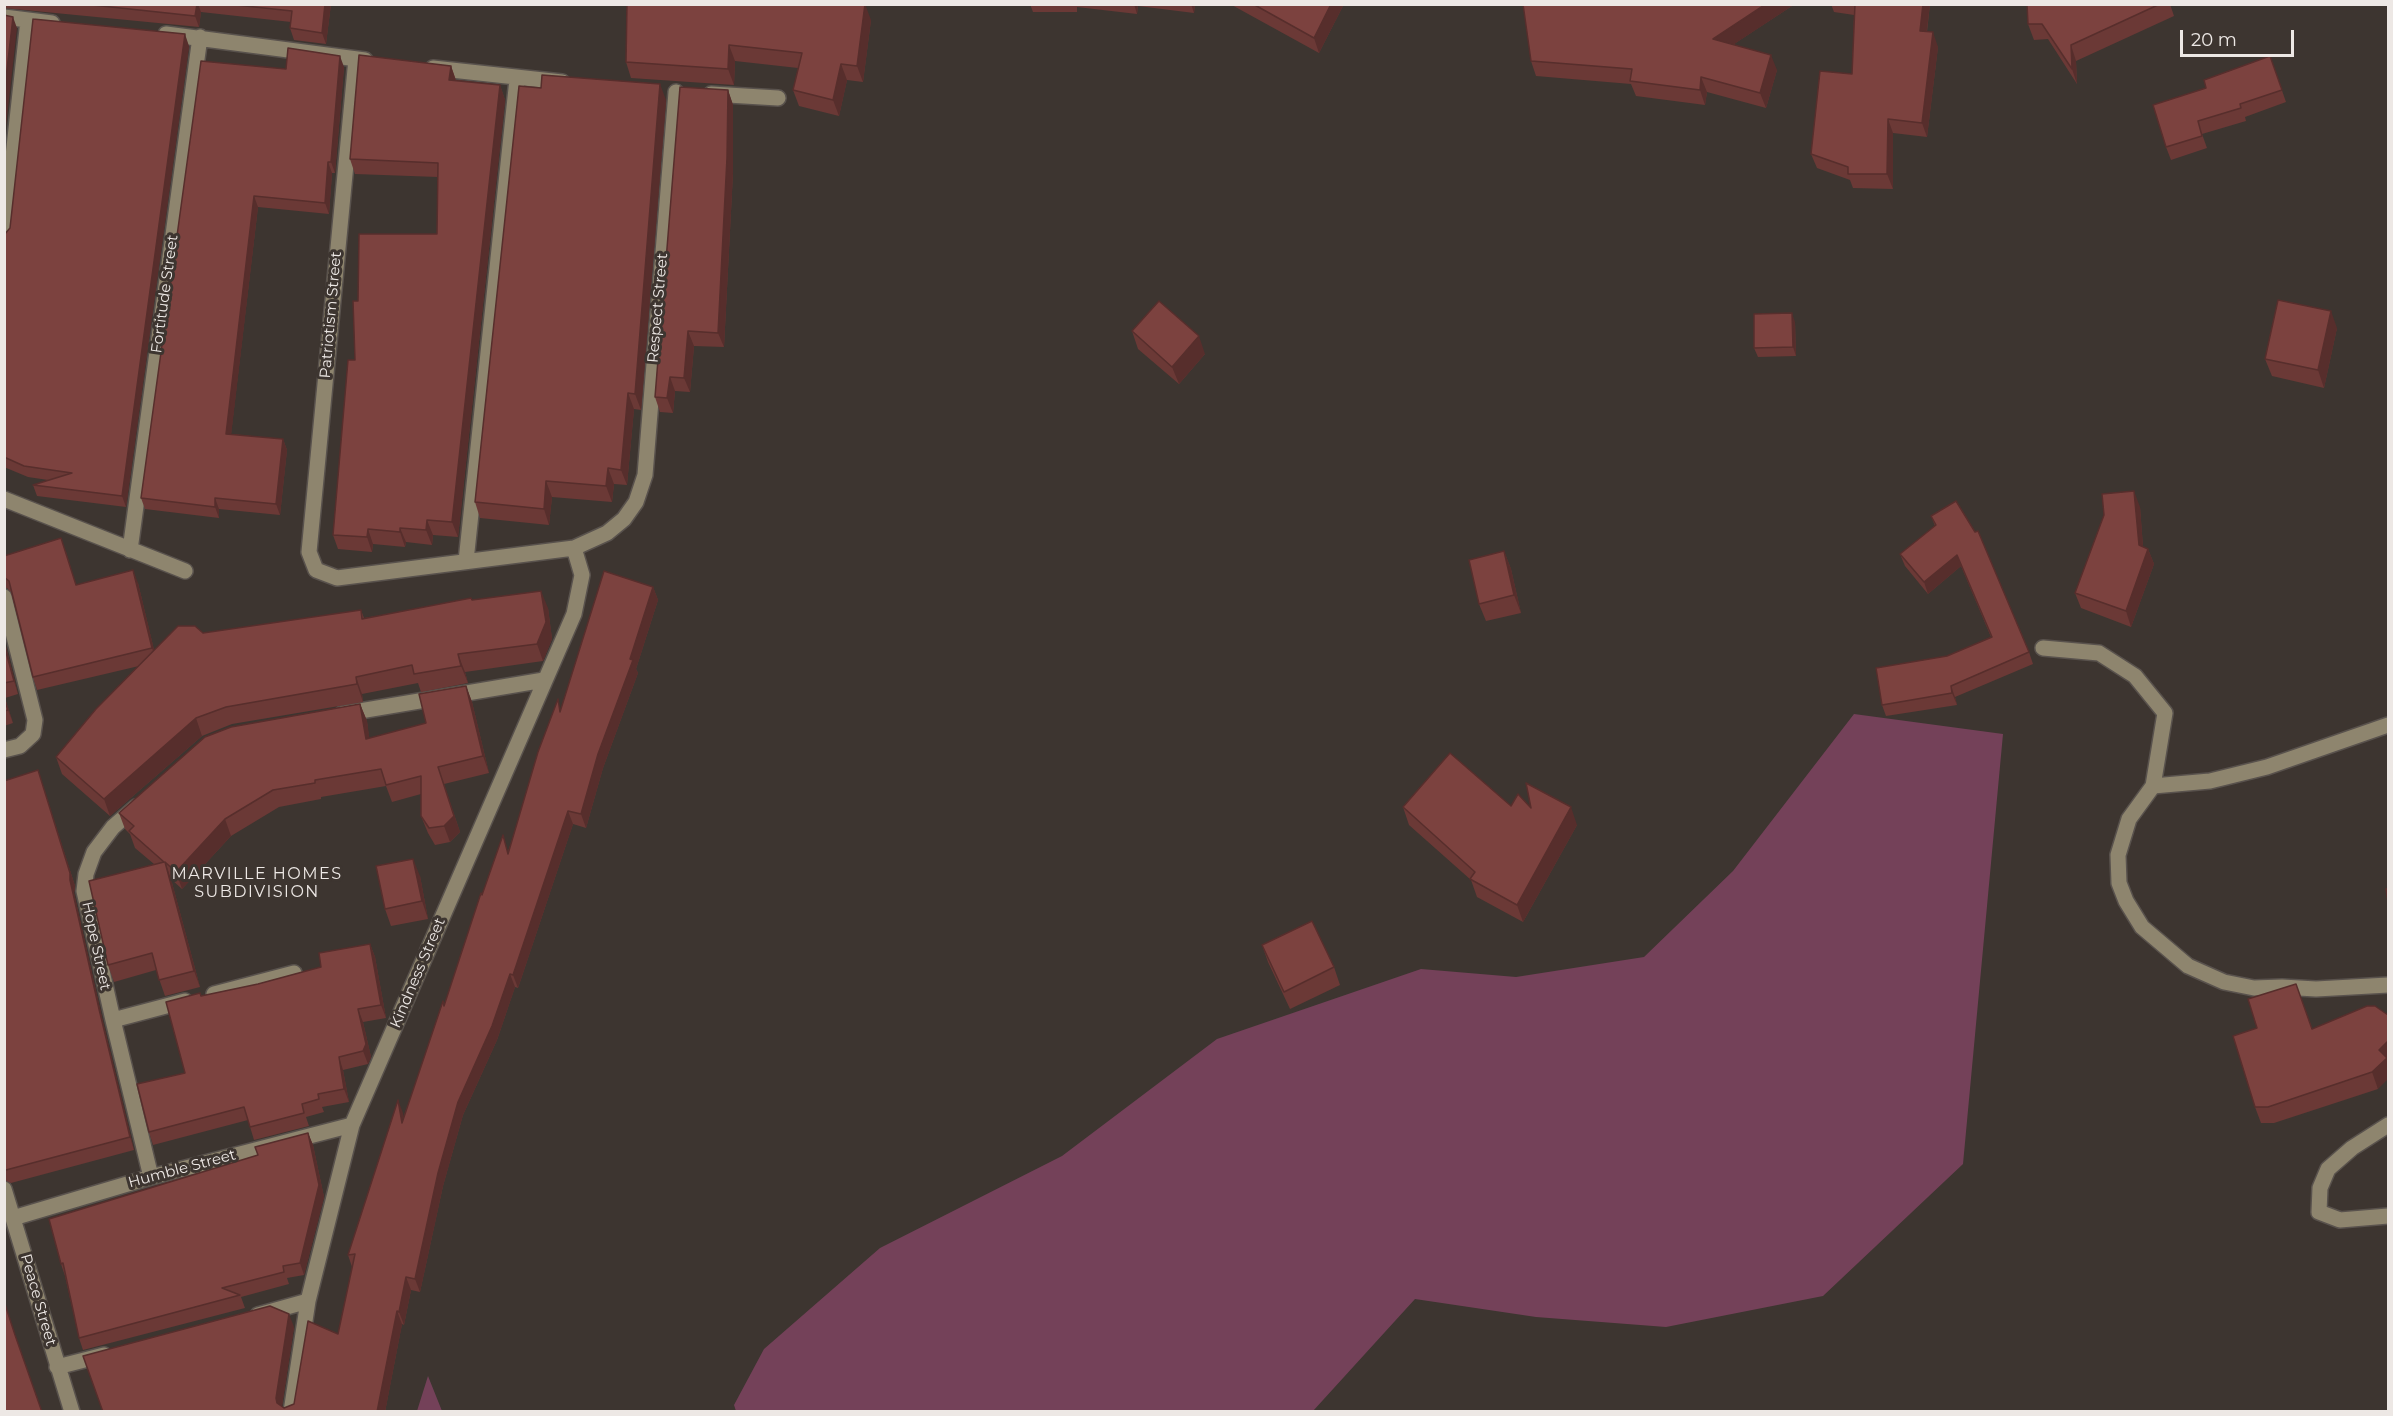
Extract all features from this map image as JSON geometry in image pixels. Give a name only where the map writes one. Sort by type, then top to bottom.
[{"type":"street","points":[[4,17],[63,24]]},
{"type":"street","points":[[4,238],[8,175],[28,20]]},
{"type":"street","points":[[154,33],[200,37],[379,62]]},
{"type":"street","name":"Fortitude Street","points":[[130,550],[200,37]]},
{"type":"street","name":"Patriotism Street","points":[[356,59],[309,552],[316,570],[337,578],[466,561]]},
{"type":"street","points":[[414,66],[517,79],[574,83]]},
{"type":"street","points":[[517,79],[466,561],[574,548]]},
{"type":"street","name":"Respect Street","points":[[574,548],[607,533],[624,519],[636,502],[645,475],[682,92],[778,98]]},
{"type":"street","points":[[4,499],[185,570]]},
{"type":"street","name":"Kindness Street","points":[[291,1412],[308,1301],[352,1125],[543,680],[574,614],[582,575],[574,548]]},
{"type":"street","points":[[4,597],[35,720],[33,734],[20,746],[4,750]]},
{"type":"street","points":[[2043,648],[2099,653],[2134,676],[2165,713],[2153,786],[2129,819],[2118,855],[2119,883],[2126,901],[2142,927],[2188,966],[2224,982],[2254,988],[2316,989],[2388,985]]},
{"type":"street","points":[[323,718],[543,680]]},
{"type":"street","points":[[2153,786],[2210,781],[2267,767],[2388,725]]},
{"type":"street","name":"Hope Street","points":[[147,796],[114,827],[94,852],[86,874],[84,891],[112,1020],[151,1177]]},
{"type":"street","points":[[112,1020],[294,973]]},
{"type":"street","name":"Humble Street","points":[[13,1218],[151,1177],[352,1125]]},
{"type":"street","points":[[2388,1125],[2352,1148],[2328,1169],[2320,1188],[2319,1212],[2340,1220],[2388,1216]]},
{"type":"street","name":"Peace Street","points":[[4,1189],[72,1412]]},
{"type":"street","points":[[240,1319],[308,1301]]},
{"type":"street","points":[[57,1367],[114,1352]]},
{"type":"shaded area","points":[[1854,714],[2003,734],[1963,1164],[1823,1296],[1666,1327],[1536,1317],[1415,1299],[1313,1411],[736,1411],[734,1405],[764,1349],[880,1248],[1062,1156],[1217,1039],[1421,969],[1516,977],[1644,957],[1733,871]]},
{"type":"shaded area","points":[[428,1376],[442,1411],[417,1411]]},
{"type":"building","points":[[83,4],[197,4],[195,16]]},
{"type":"building","points":[[227,4],[325,4],[322,33],[290,28],[292,11]]},
{"type":"building","points":[[627,4],[865,4],[857,66],[841,64],[833,100],[793,90],[802,53],[729,45],[728,69],[626,62]]},
{"type":"building","points":[[1253,4],[1331,4],[1314,38]]},
{"type":"building","points":[[1523,4],[1766,4],[1713,39],[1771,55],[1760,93],[1701,77],[1700,90],[1630,81],[1632,69],[1531,61]]},
{"type":"building","points":[[1855,4],[1923,4],[1920,31],[1933,32],[1922,123],[1888,119],[1887,174],[1848,174],[1848,167],[1811,154],[1820,71],[1852,74]]},
{"type":"building","points":[[2027,4],[2160,4],[2071,45],[2072,69],[2042,24],[2028,24]]},
{"type":"building","points":[[4,15],[13,17],[4,96]]},
{"type":"building","points":[[33,19],[185,34],[122,496],[33,485],[72,473],[24,466],[4,457],[4,235],[10,228]]},
{"type":"building","points":[[288,48],[340,56],[331,162],[328,162],[325,203],[254,196],[226,434],[283,439],[276,504],[215,498],[215,507],[141,498],[201,61],[286,69]]},
{"type":"building","points":[[359,55],[451,66],[449,80],[500,85],[452,522],[427,520],[426,530],[400,528],[400,532],[368,529],[367,537],[333,535],[348,360],[355,360],[353,301],[358,301],[359,234],[437,234],[438,163],[350,159]]},
{"type":"building","points":[[2270,56],[2282,90],[2240,104],[2241,108],[2198,121],[2202,136],[2166,147],[2153,105],[2206,88],[2204,80]]},
{"type":"building","points":[[542,75],[660,84],[635,394],[628,393],[621,470],[608,468],[606,486],[546,481],[544,509],[475,502],[519,86],[541,88]]},
{"type":"building","points":[[680,87],[728,90],[727,158],[718,333],[688,331],[684,378],[670,377],[667,398],[655,397]]},
{"type":"building","points":[[2278,300],[2331,311],[2318,370],[2265,359]]},
{"type":"building","points":[[1159,301],[1199,336],[1172,367],[1132,331]]},
{"type":"building","points":[[1792,313],[1793,347],[1754,348],[1754,314]]},
{"type":"building","points":[[2134,491],[2139,545],[2148,549],[2126,611],[2075,593],[2104,515],[2102,494]]},
{"type":"building","points":[[1956,501],[1975,532],[1978,531],[2029,652],[1951,686],[1952,693],[1882,705],[1876,668],[1947,656],[1992,637],[1957,555],[1924,582],[1900,554],[1936,525],[1931,516]]},
{"type":"building","points":[[61,538],[76,585],[133,570],[152,648],[33,677],[9,581],[4,577],[4,556]]},
{"type":"building","points":[[1504,551],[1514,595],[1479,604],[1469,560]]},
{"type":"building","points":[[604,571],[653,587],[630,659],[633,660],[598,754],[581,814],[568,811],[513,975],[510,974],[492,1026],[458,1102],[438,1173],[415,1279],[406,1277],[399,1312],[397,1311],[377,1412],[103,1412],[83,1356],[270,1306],[289,1314],[276,1398],[277,1403],[284,1408],[294,1404],[308,1321],[338,1334],[355,1254],[348,1255],[398,1100],[402,1123],[503,835],[508,854],[538,752],[558,699],[560,712]]},
{"type":"building","points":[[541,591],[546,622],[537,644],[458,654],[461,666],[414,674],[412,665],[356,677],[357,684],[226,707],[196,718],[104,799],[56,757],[96,709],[178,626],[195,626],[203,633],[361,610],[362,619],[471,598],[472,600]]},
{"type":"building","points":[[4,645],[14,681],[4,683]]},
{"type":"building","points":[[466,686],[483,756],[438,767],[454,816],[444,826],[429,828],[421,816],[421,776],[386,785],[381,769],[273,790],[225,819],[176,872],[165,862],[194,971],[159,980],[152,953],[108,965],[89,881],[164,862],[129,831],[134,826],[119,813],[205,737],[231,727],[360,704],[366,739],[426,723],[419,694]]},
{"type":"building","points":[[4,699],[8,710],[4,711]]},
{"type":"building","points":[[1450,753],[1511,806],[1518,794],[1531,808],[1526,783],[1571,807],[1517,905],[1470,879],[1475,872],[1403,807]]},
{"type":"building","points":[[38,770],[70,873],[99,1009],[130,1137],[6,1170],[4,1169],[4,781]]},
{"type":"building","points":[[413,859],[422,901],[385,909],[376,866]]},
{"type":"building","points":[[1312,921],[1334,967],[1284,992],[1262,945]]},
{"type":"building","points":[[370,944],[381,1005],[358,1009],[366,1044],[363,1051],[339,1057],[344,1089],[318,1094],[319,1099],[302,1104],[304,1113],[250,1127],[244,1107],[149,1132],[137,1084],[185,1073],[166,1002],[200,993],[201,996],[258,984],[321,967],[319,953]]},
{"type":"building","points":[[2296,984],[2312,1029],[2367,1006],[2375,1006],[2388,1015],[2388,1041],[2379,1050],[2387,1058],[2372,1072],[2268,1107],[2255,1107],[2233,1036],[2257,1028],[2248,999]]},
{"type":"building","points":[[308,1133],[319,1185],[300,1263],[283,1266],[284,1272],[222,1288],[240,1295],[79,1338],[63,1263],[61,1264],[49,1219],[258,1155],[255,1147]]},
{"type":"building","points":[[4,1301],[15,1335],[42,1412],[4,1412]]},
{"type":"district","name":"MARVILLE HOMES SUBDIVISION","points":[[257,883]]}]
